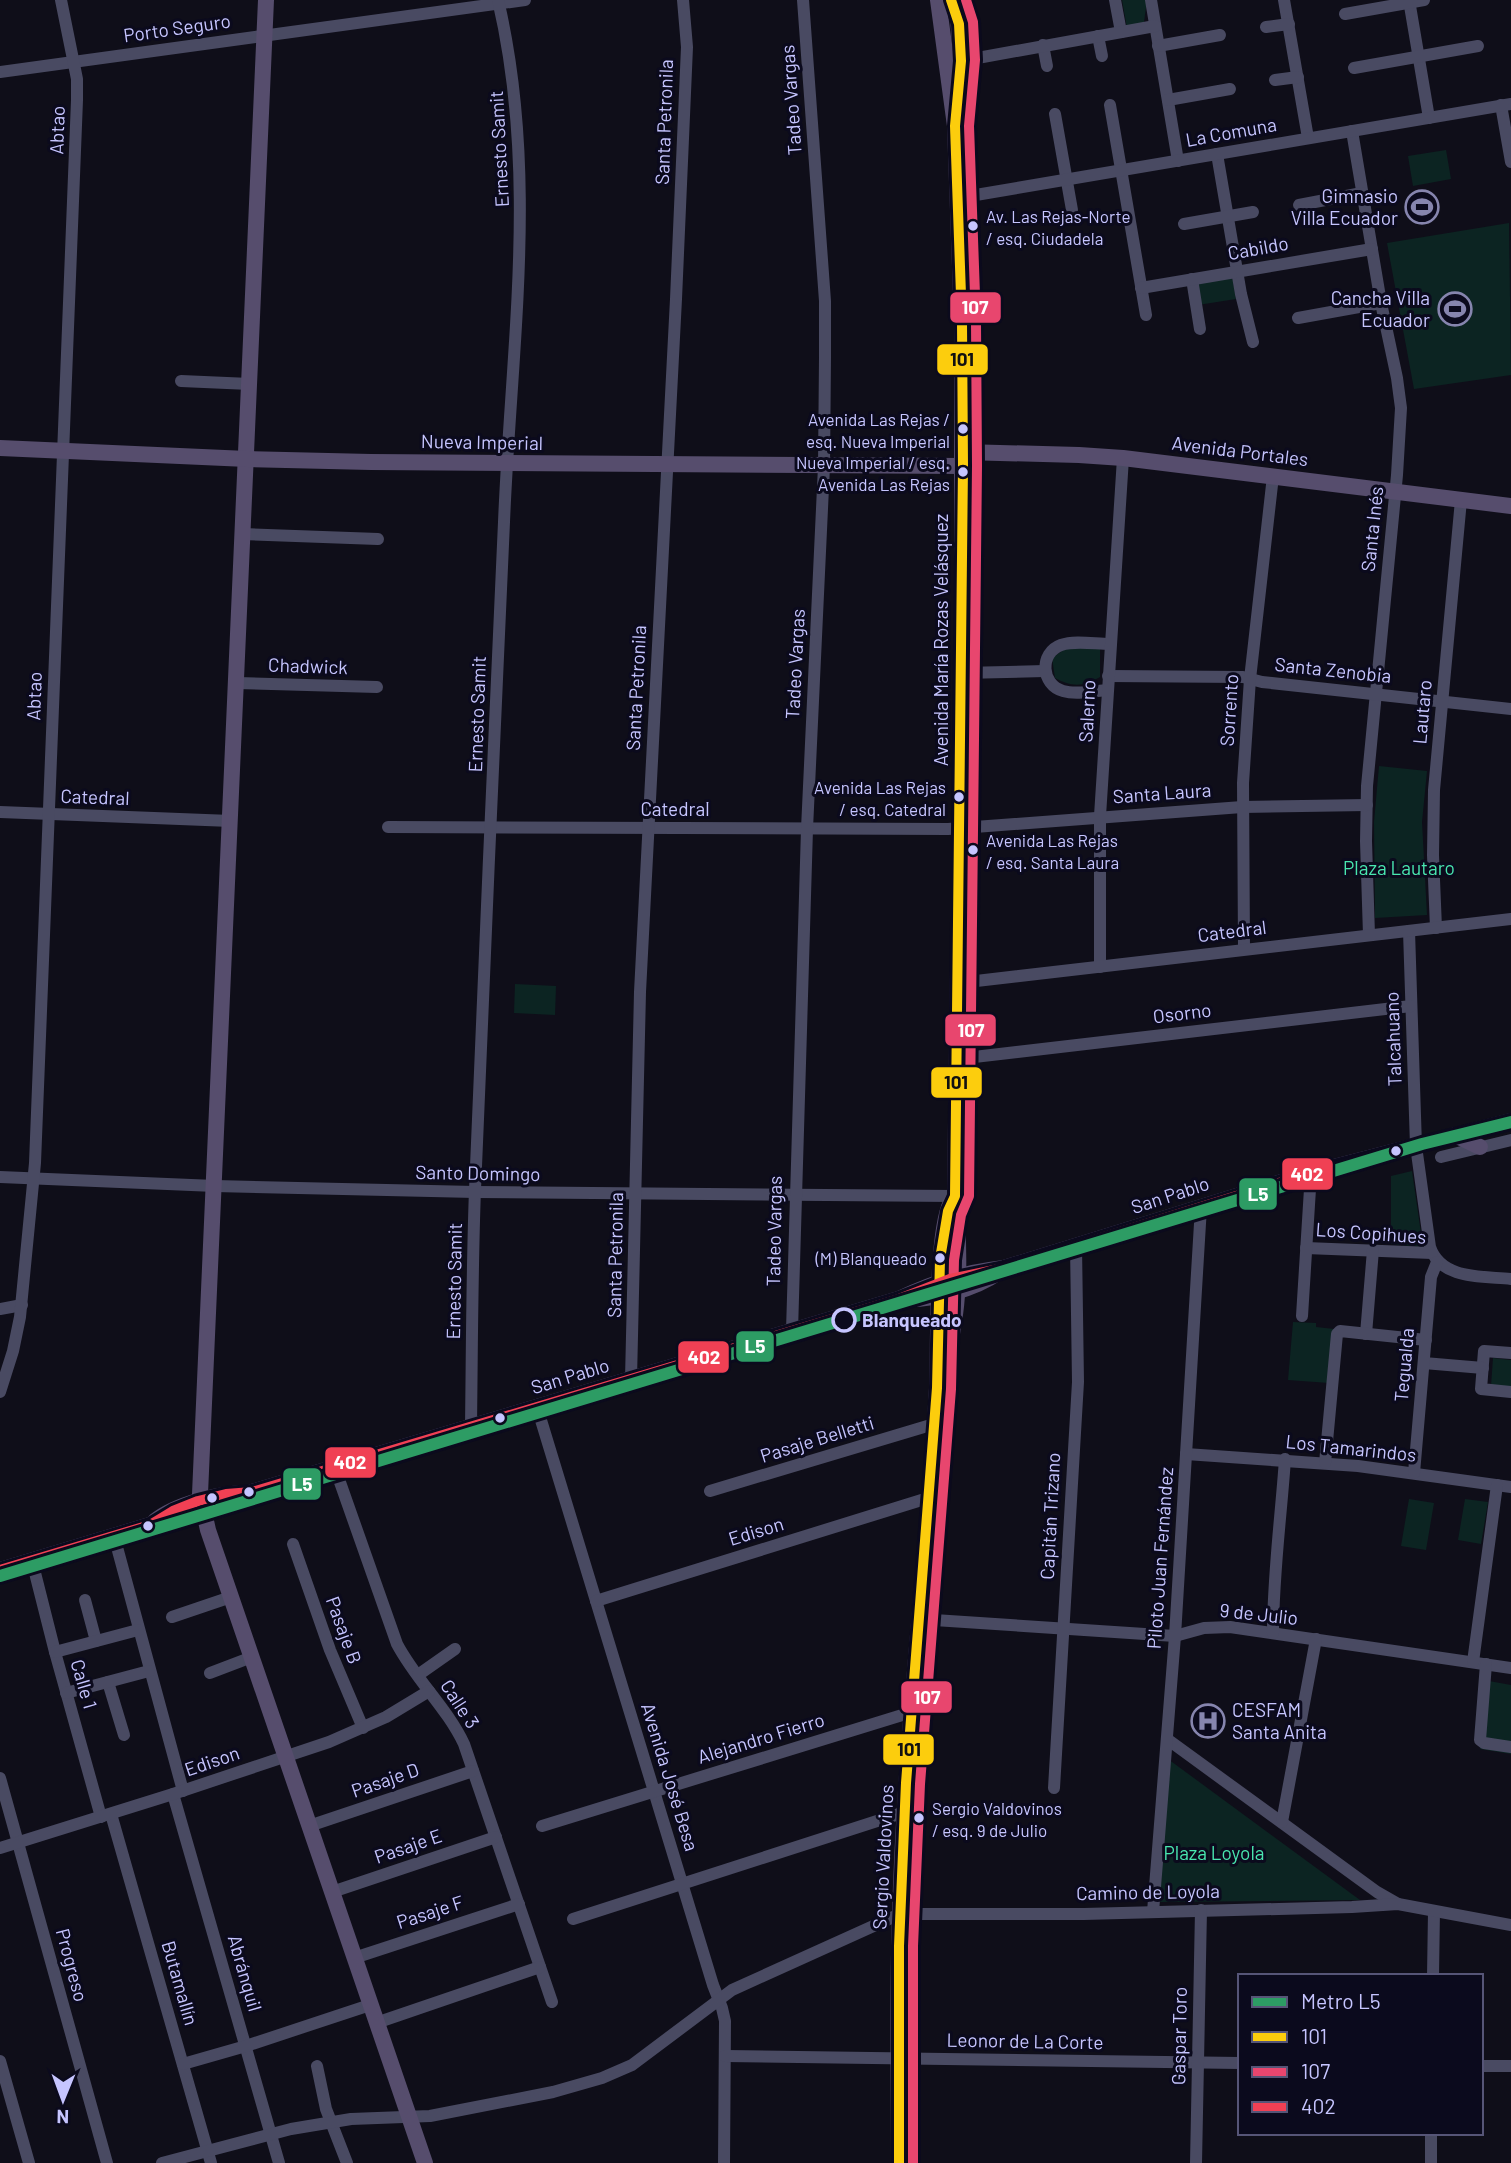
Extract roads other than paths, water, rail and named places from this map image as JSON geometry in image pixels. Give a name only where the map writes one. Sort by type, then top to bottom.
[{"type":"main road","points":[[267,0],[201,1448],[202,1508],[425,2163]]},
{"type":"main road","name":"Avenida María Rozas Velásquez","points":[[938,0],[955,126],[963,459],[955,1196],[957,1283]]},
{"type":"main road","name":"Avenida María Rozas Velásquez","points":[[955,126],[961,61],[959,0]]},
{"type":"main road","name":"Nueva Imperial","points":[[0,448],[247,460],[506,464],[824,466],[963,459]]},
{"type":"main road","name":"Avenida Portales","points":[[963,459],[1079,454],[1511,506]]},
{"type":"main road","name":"San Pablo","points":[[0,1570],[202,1508],[222,1509],[253,1492],[899,1299],[920,1299],[940,1288],[1311,1173],[1511,1121]]},
{"type":"main road","points":[[1455,1135],[1480,1147]]},
{"type":"main road","name":"Avenida María Rozas Velásquez","points":[[940,1288],[945,1219],[949,1204],[955,1196]]},
{"type":"main road","name":"Sergio Valdovinos","points":[[937,1386],[954,1332],[957,1283]]},
{"type":"main road","name":"Sergio Valdovinos","points":[[899,2163],[900,1914],[912,1712],[937,1386],[940,1288]]},
{"type":"street","name":"Abtao","points":[[0,1392],[18,1333],[33,1178],[49,814],[78,100],[77,79],[61,0]]},
{"type":"street","name":"Porto Seguro","points":[[0,72],[525,0]]},
{"type":"street","name":"Santa Petronila","points":[[631,1379],[640,1005],[687,47],[683,0]]},
{"type":"street","name":"Tadeo Vargas","points":[[792,1331],[807,829],[824,466],[825,301],[803,0]]},
{"type":"street","points":[[1115,0],[1121,32]]},
{"type":"street","points":[[1151,0],[1178,161]]},
{"type":"street","points":[[1284,0],[1308,138]]},
{"type":"street","points":[[1345,14],[1424,0]]},
{"type":"street","points":[[1409,1],[1429,118]]},
{"type":"street","name":"Ernesto Samit","points":[[471,1427],[475,1192],[506,464],[521,245],[522,180],[512,65],[499,2]]},
{"type":"street","points":[[1266,27],[1289,24]]},
{"type":"street","points":[[961,61],[1155,26]]},
{"type":"street","points":[[1158,46],[1220,35]]},
{"type":"street","points":[[1098,36],[1102,56]]},
{"type":"street","points":[[1043,46],[1047,66]]},
{"type":"street","points":[[1354,68],[1478,46]]},
{"type":"street","points":[[1275,80],[1298,77]]},
{"type":"street","points":[[1168,100],[1230,89]]},
{"type":"street","points":[[1506,104],[1511,162]]},
{"type":"street","name":"La Comuna","points":[[958,198],[1506,104]]},
{"type":"street","points":[[1110,105],[1146,315]]},
{"type":"street","points":[[1055,114],[1072,210]]},
{"type":"street","name":"Santa Inés","points":[[1352,131],[1400,400],[1397,475],[1367,805],[1369,935]]},
{"type":"street","points":[[1217,154],[1237,271],[1253,342]]},
{"type":"street","points":[[1299,205],[1363,193]]},
{"type":"street","points":[[1184,224],[1253,212]]},
{"type":"street","name":"Cabildo","points":[[1141,288],[1372,248]]},
{"type":"street","points":[[1192,279],[1200,329]]},
{"type":"street","points":[[1298,317],[1381,303]]},
{"type":"street","points":[[181,381],[250,384]]},
{"type":"street","name":"Salerno","points":[[1100,967],[1100,816],[1123,458]]},
{"type":"street","name":"Sorrento","points":[[1244,948],[1242,807],[1250,679],[1273,477]]},
{"type":"street","name":"Lautaro","points":[[1436,928],[1433,822],[1461,500]]},
{"type":"street","points":[[243,534],[378,539]]},
{"type":"street","points":[[1107,690],[1061,691],[1050,683],[1045,671],[1049,654],[1060,646],[1110,644]]},
{"type":"street","points":[[962,673],[1045,671]]},
{"type":"street","name":"Santa Zenobia","points":[[1108,676],[1250,679],[1511,709]]},
{"type":"street","name":"Chadwick","points":[[237,683],[377,687]]},
{"type":"street","name":"Santa Laura","points":[[961,829],[1100,816],[1242,807],[1367,805]]},
{"type":"street","name":"Catedral","points":[[0,812],[231,821]]},
{"type":"street","name":"Catedral","points":[[388,827],[961,829]]},
{"type":"street","name":"Catedral","points":[[959,983],[1511,919]]},
{"type":"street","name":"Talcahuano","points":[[1409,931],[1416,1146]]},
{"type":"street","name":"Osorno","points":[[957,1059],[1411,1006]]},
{"type":"street","points":[[1441,1157],[1511,1139]]},
{"type":"street","name":"Tegualda","points":[[1414,1473],[1434,1257],[1416,1146]]},
{"type":"street","points":[[1302,1316],[1311,1173]]},
{"type":"street","name":"Santo Domingo","points":[[0,1177],[215,1186],[475,1192],[955,1196]]},
{"type":"street","name":"Piloto Juan Fernández","points":[[1153,1912],[1175,1636],[1201,1206]]},
{"type":"street","name":"Capitán Trizano","points":[[1054,1788],[1079,1364],[1076,1246]]},
{"type":"street","name":"Los Copihues","points":[[1306,1248],[1373,1250],[1434,1257],[1446,1268],[1463,1274],[1511,1279]]},
{"type":"street","points":[[1366,1334],[1373,1250]]},
{"type":"street","points":[[0,1309],[22,1305]]},
{"type":"street","points":[[1325,1462],[1337,1334],[1340,1331],[1426,1340]]},
{"type":"street","points":[[1511,1353],[1484,1350],[1481,1389],[1511,1392]]},
{"type":"street","points":[[1424,1363],[1483,1368]]},
{"type":"street","name":"Avenida José Besa","points":[[537,1407],[724,2014],[724,2163]]},
{"type":"street","name":"Pasaje Belletti","points":[[710,1491],[934,1424]]},
{"type":"street","name":"Los Tamarindos","points":[[1186,1454],[1325,1462],[1511,1487]]},
{"type":"street","points":[[1273,1633],[1273,1586],[1285,1460]]},
{"type":"street","name":"Calle 3","points":[[335,1468],[397,1644],[459,1734],[552,2001]]},
{"type":"street","points":[[1497,1485],[1480,1663],[1480,1740],[1511,1747]]},
{"type":"street","name":"Edison","points":[[596,1601],[928,1498]]},
{"type":"street","points":[[114,1536],[178,1793]]},
{"type":"street","name":"Pasaje B","points":[[293,1544],[333,1658],[363,1728]]},
{"type":"street","name":"Calle 1","points":[[32,1561],[66,1693],[106,1815]]},
{"type":"street","points":[[172,1617],[231,1597]]},
{"type":"street","points":[[85,1601],[96,1641]]},
{"type":"street","name":"9 de Julio","points":[[919,1619],[1175,1636],[1211,1628],[1273,1633],[1511,1668]]},
{"type":"street","points":[[55,1652],[138,1630]]},
{"type":"street","points":[[1282,1822],[1317,1639]]},
{"type":"street","points":[[418,1675],[455,1649]]},
{"type":"street","points":[[210,1672],[252,1657]]},
{"type":"street","points":[[66,1693],[149,1671]]},
{"type":"street","points":[[108,1682],[124,1735]]},
{"type":"street","name":"Edison","points":[[0,1848],[286,1757],[363,1728],[429,1691]]},
{"type":"street","name":"Alejandro Fierro","points":[[542,1826],[912,1712]]},
{"type":"street","name":"Camino de Loyola","points":[[1167,1739],[1377,1892],[1398,1904]]},
{"type":"street","name":"Pasaje D","points":[[309,1826],[473,1771]]},
{"type":"street","name":"Progreso","points":[[0,1778],[107,2163]]},
{"type":"street","name":"Abránquil","points":[[178,1793],[279,2163]]},
{"type":"street","points":[[573,1919],[905,1812]]},
{"type":"street","name":"Butamallín","points":[[106,1815],[209,2157]]},
{"type":"street","name":"Pasaje E","points":[[332,1892],[496,1837]]},
{"type":"street","name":"Pasaje F","points":[[354,1958],[519,1903]]},
{"type":"street","name":"Camino de Loyola","points":[[900,1914],[1153,1912],[1398,1904],[1511,1925]]},
{"type":"street","name":"Gaspar Toro","points":[[1196,2163],[1201,1910]]},
{"type":"street","points":[[1433,1974],[1434,1910]]},
{"type":"street","points":[[162,2163],[209,2157],[271,2133],[371,2117],[430,2116],[568,2089],[613,2074],[639,2060],[718,1999],[743,1984],[900,1914]]},
{"type":"street","points":[[376,2023],[540,1967]]},
{"type":"street","points":[[183,2064],[370,2005]]},
{"type":"street","name":"Leonor de La Corte","points":[[725,2056],[1238,2063]]},
{"type":"street","points":[[0,2061],[5,2100],[29,2163]]},
{"type":"street","points":[[317,2066],[326,2109],[347,2163]]},
{"type":"street","points":[[1483,2066],[1511,2066]]},
{"type":"street","points":[[1431,2135],[1431,2163]]},
{"type":"metro line","name":"L5","points":[[0,1576],[1422,1144],[1511,1122]]},
{"type":"place","name":"Gimnasio Villa Ecuador","points":[[1422,207]]},
{"type":"place","name":"Av. Las Rejas-Norte / esq. Ciudadela","points":[[973,226]]},
{"type":"place","name":"Cancha Villa Ecuador","points":[[1455,309]]},
{"type":"place","name":"Avenida Las Rejas / esq. Nueva Imperial","points":[[963,429]]},
{"type":"place","name":"Nueva Imperial / esq. Avenida Las Rejas","points":[[963,472]]},
{"type":"place","name":"Avenida Las Rejas / esq. Catedral","points":[[959,797]]},
{"type":"place","name":"Avenida Las Rejas / esq. Santa Laura","points":[[973,850]]},
{"type":"place","name":"(M) Blanqueado","points":[[940,1258]]},
{"type":"place","name":"Blanqueado","points":[[844,1320]]},
{"type":"place","name":"CESFAM Santa Anita","points":[[1208,1721]]},
{"type":"place","name":"Sergio Valdovinos / esq. 9 de Julio","points":[[919,1818]]},
{"type":"park label","name":"Plaza Lautaro","points":[[1399,868]]},
{"type":"park label","name":"Plaza Loyola","points":[[1214,1853]]}]
